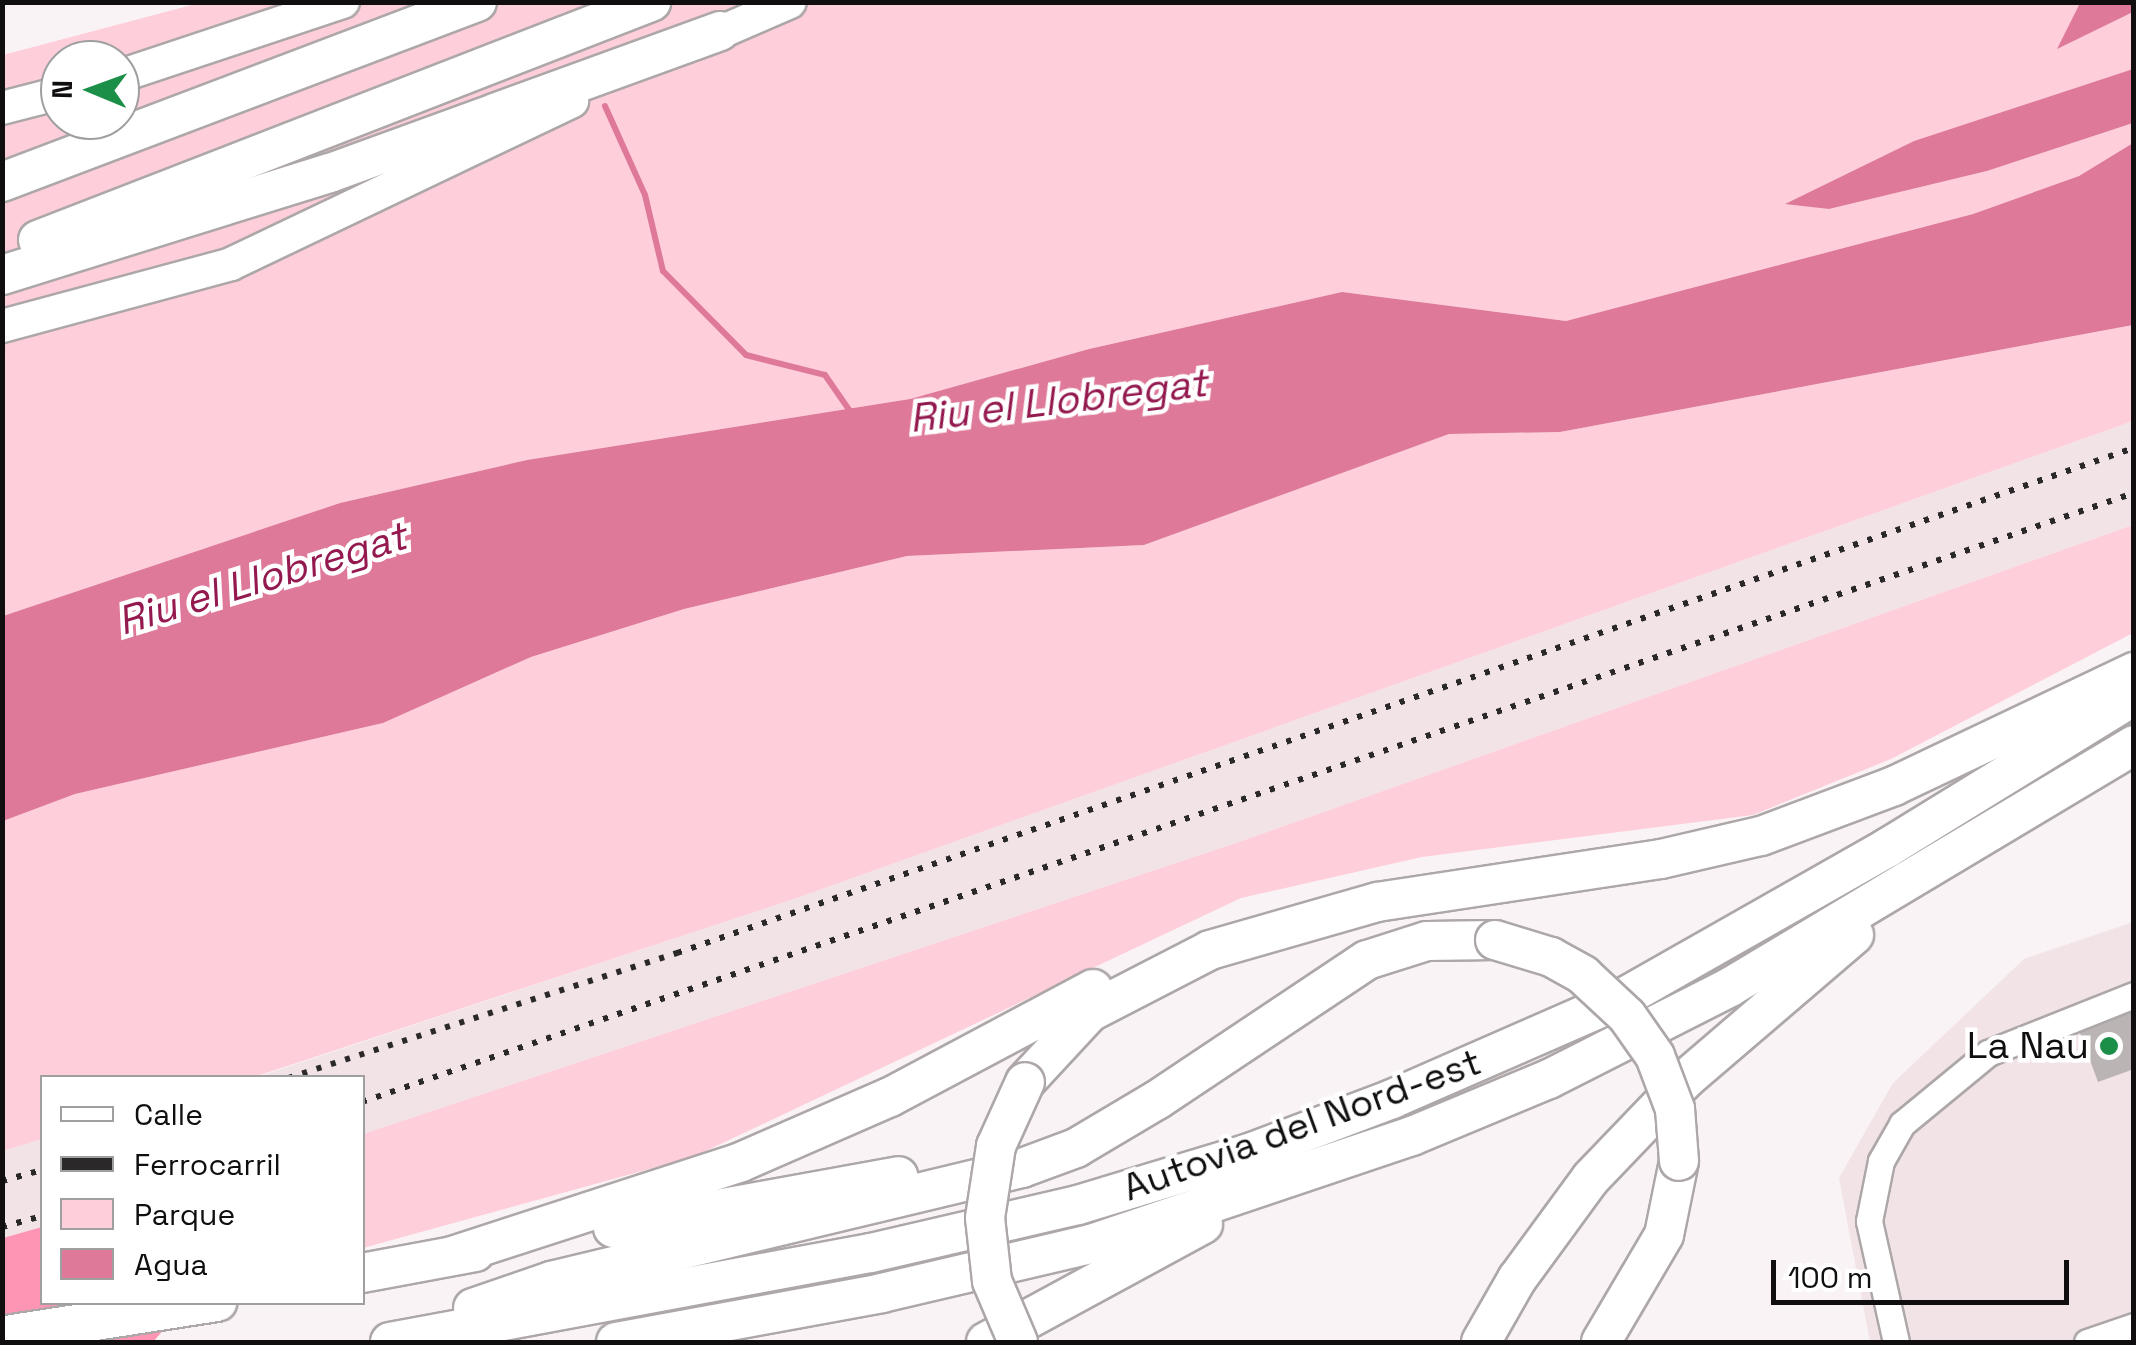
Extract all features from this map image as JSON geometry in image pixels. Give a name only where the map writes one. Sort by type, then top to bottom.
[{"type":"highway","points":[[2,182],[477,2]]},
{"type":"highway","points":[[2,253],[651,2]]},
{"type":"highway","points":[[2,274],[330,174],[720,31]]},
{"type":"highway","points":[[1018,1342],[992,1281],[984,1218],[996,1146],[1025,1082],[1090,1012],[1210,950],[1332,912],[1716,848],[1803,823],[2134,672]]},
{"type":"highway","name":"Autovia del Nord-est","points":[[390,1342],[871,1253],[1078,1205],[1252,1152],[1392,1099],[1623,998],[1887,848],[2134,696]]},
{"type":"highway","name":"Autovia del Nord-est","points":[[616,1342],[882,1293],[1091,1244],[1256,1193],[1549,1078],[1730,987],[1920,878],[2134,745]]},
{"type":"highway","points":[[452,1256],[756,1156],[890,1096],[1147,961],[1251,919],[1376,887],[1531,876]]},
{"type":"highway","points":[[1480,1342],[1548,1236],[1637,1128],[1920,878]]},
{"type":"highway","points":[[382,1342],[551,1281],[1022,1168],[1076,1148],[1366,960],[1427,941],[1495,940],[1551,956],[1583,975],[1627,1016],[1655,1056],[1675,1109],[1679,1160],[1664,1234],[1601,1342]]},
{"type":"highway","points":[[365,1272],[895,1176],[1114,1122]]},
{"type":"highway","points":[[986,1342],[1256,1193]]},
{"type":"highway","points":[[11,1337],[199,1305]]},
{"type":"main road","points":[[140,69],[343,2]]},
{"type":"main road","points":[[2,326],[230,264],[720,31],[790,2]]},
{"type":"main road","points":[[2,108],[40,98]]},
{"type":"street","points":[[1896,1342],[1869,1221],[1881,1161],[1902,1124],[1988,1054],[2134,995]]},
{"type":"street","points":[[2087,1342],[2134,1326]]},
{"type":"shaded area","points":[[2133,421],[2133,525],[1242,841],[365,1133],[365,1075],[263,1075],[797,898]]},
{"type":"shaded area","points":[[2133,922],[2133,1342],[1870,1342],[1839,1178],[1893,1083],[2024,959]]},
{"type":"shaded area","points":[[40,1140],[40,1228],[3,1238],[2,1151]]},
{"type":"shaded area","points":[[40,1228],[40,1305],[185,1305],[153,1342],[3,1342],[3,1238]]},
{"type":"green space","points":[[203,2],[2080,3],[2058,48],[2133,12],[2133,69],[1914,141],[1787,203],[1829,209],[1987,171],[2133,123],[2133,143],[2079,176],[1973,214],[1566,321],[1342,292],[1089,349],[910,399],[527,460],[340,503],[3,616],[3,55],[40,45],[40,140],[140,140],[140,40],[60,40]]},
{"type":"green space","points":[[2133,325],[2133,421],[797,898],[260,1075],[40,1075],[40,1140],[3,1151],[3,821],[75,794],[383,723],[531,657],[684,609],[907,556],[1144,545],[1449,434],[1560,432]]},
{"type":"green space","points":[[2133,525],[2133,633],[1891,759],[1753,815],[1422,857],[1241,898],[693,1157],[365,1247],[365,1133],[1242,841]]},
{"type":"water","points":[[2080,3],[2133,3],[2133,12],[2057,49]]},
{"type":"water","points":[[2133,69],[2133,123],[1987,171],[1829,209],[1785,204],[1914,141]]},
{"type":"water","name":"Riu el Llobregat","points":[[2133,143],[2133,325],[1560,432],[1449,434],[1144,545],[907,556],[684,609],[531,657],[383,723],[75,794],[3,821],[3,616],[340,503],[527,460],[910,399],[1089,349],[1342,292],[1566,321],[1973,214],[2079,176]]},
{"type":"building","name":"La Nau","points":[[2134,1002],[2134,1069],[2098,1082],[2076,1022]]},
{"type":"waterway","points":[[605,106],[645,195],[663,271],[746,355],[825,375],[852,414]]},
{"type":"railway","points":[[297,1075],[677,953],[2134,448]]},
{"type":"railway","points":[[365,1101],[2134,493]]},
{"type":"railway","points":[[2,1181],[40,1171]]},
{"type":"railway","points":[[2,1227],[40,1217]]},
{"type":"place","name":"La Nau","points":[[2109,1046]]}]
